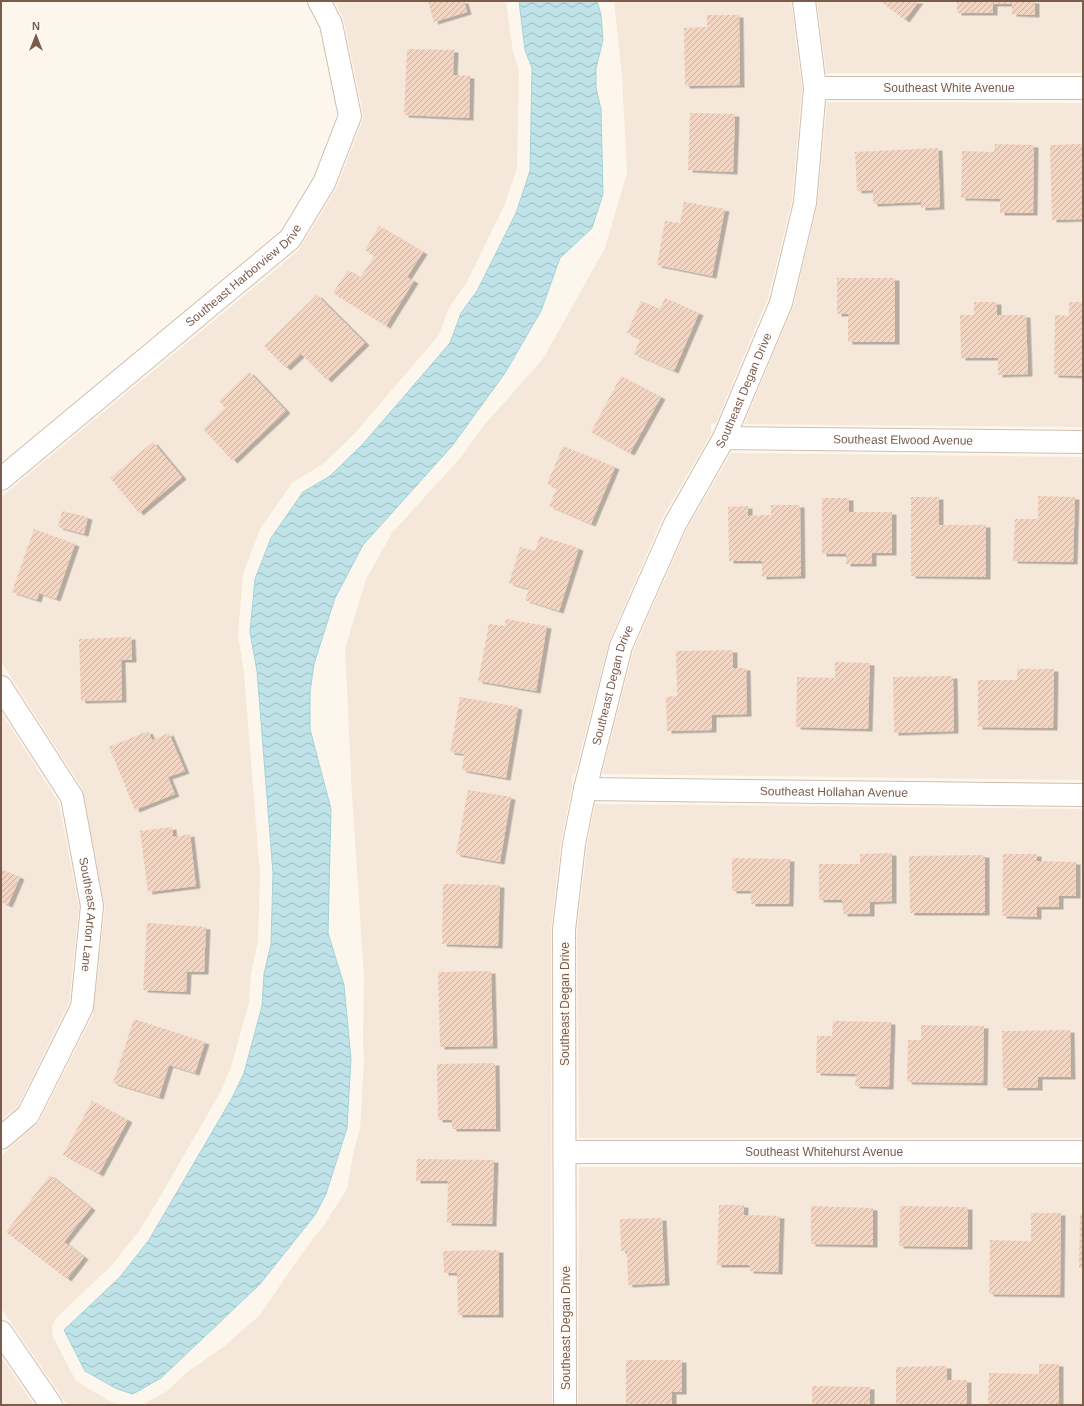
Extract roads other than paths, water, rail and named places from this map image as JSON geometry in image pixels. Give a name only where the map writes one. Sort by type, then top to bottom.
[{"type":"street","name":"Southeast Harborview Drive","points":[[1,479],[290,239],[324,183],[350,116],[331,24],[319,1]]},
{"type":"street","name":"Southeast Degan Drive","points":[[565,1405],[566,1152],[564,930],[574,844],[585,789],[621,646],[675,524],[724,438],[781,303],[805,203],[815,88],[804,1]]},
{"type":"street","name":"Southeast White Avenue","points":[[815,88],[1083,88]]},
{"type":"street","name":"Southeast Elwood Avenue","points":[[724,438],[1083,442]]},
{"type":"street","name":"Southeast Arton Lane","points":[[1,687],[72,796],[92,906],[82,1007],[28,1115],[1,1138]]},
{"type":"street","name":"Southeast Hollahan Avenue","points":[[585,789],[1083,795]]},
{"type":"street","name":"Southeast Whitehurst Avenue","points":[[566,1152],[1083,1152]]},
{"type":"street","points":[[1,1332],[51,1405]]},
{"type":"water","points":[[519,1],[597,1],[601,15],[603,40],[596,68],[596,88],[601,109],[603,194],[592,228],[560,258],[541,311],[505,373],[452,446],[363,545],[335,598],[314,664],[310,692],[310,729],[331,809],[328,933],[344,985],[351,1059],[347,1128],[326,1194],[315,1215],[260,1284],[161,1378],[133,1394],[117,1389],[85,1371],[64,1330],[120,1277],[149,1240],[232,1098],[244,1073],[262,1006],[264,974],[271,944],[273,873],[257,671],[250,632],[255,579],[271,538],[303,492],[330,476],[363,444],[450,343],[461,313],[477,291],[516,213],[530,171],[532,68],[525,50]]}]
